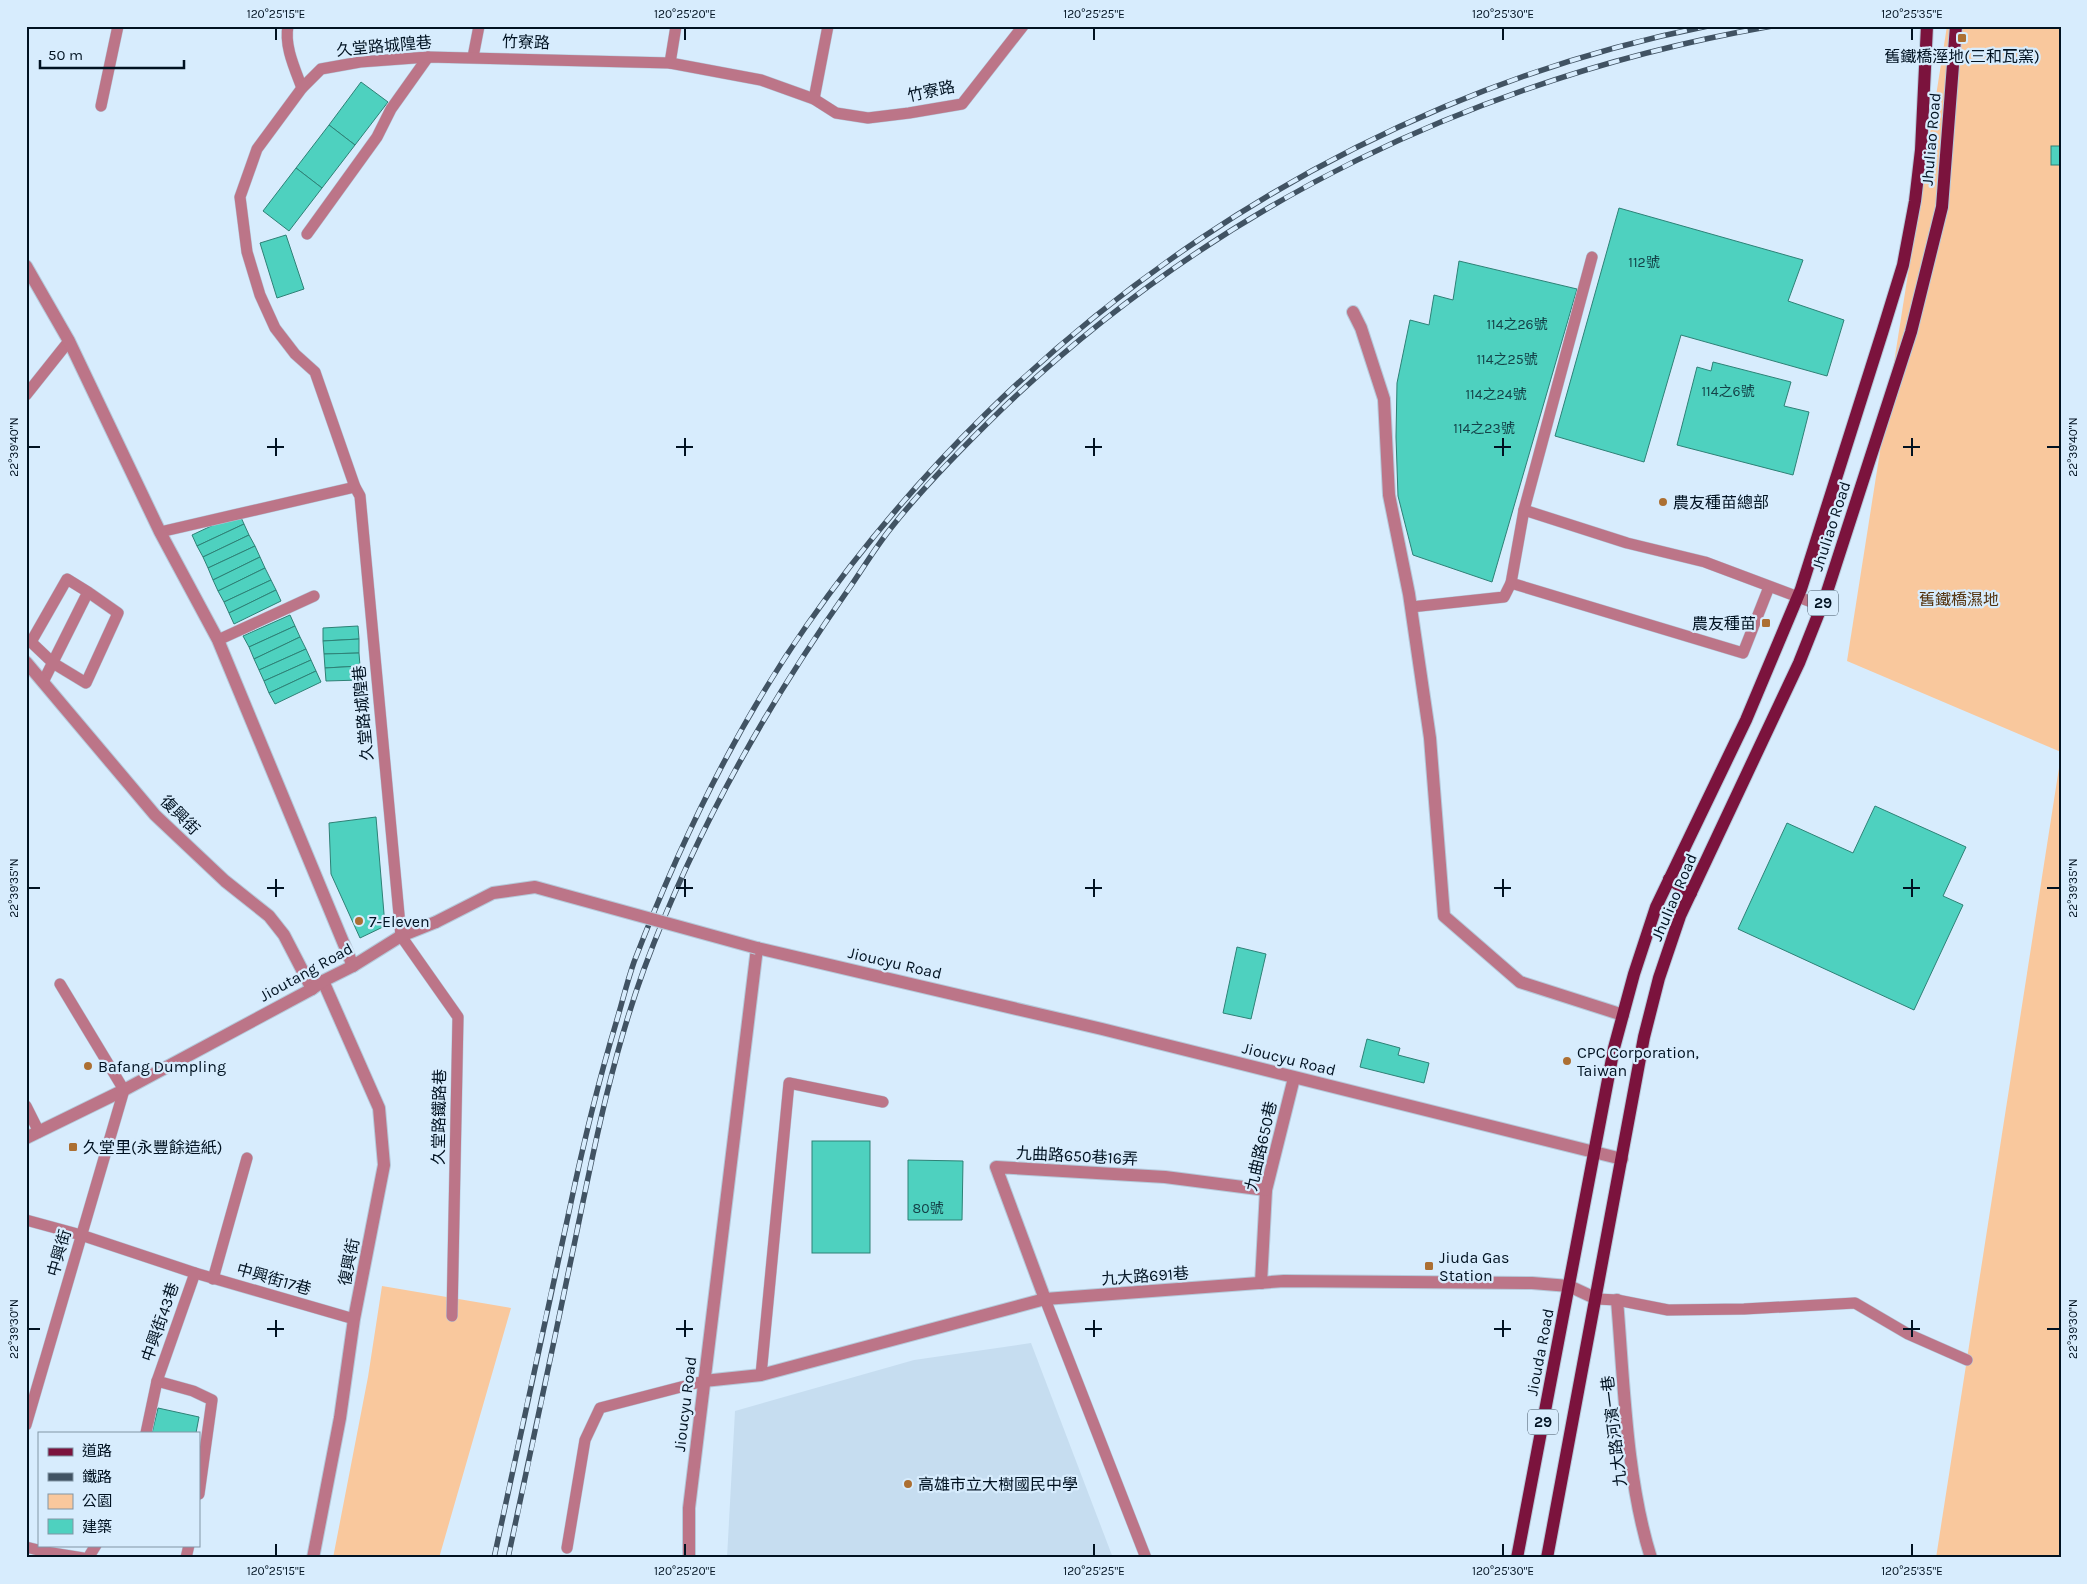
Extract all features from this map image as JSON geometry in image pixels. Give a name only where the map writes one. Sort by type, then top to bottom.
[{"type":"main road","name":"Jhuliao Road","points":[[1593,1153],[1614,1048],[1656,907],[1746,720],[1798,596],[1902,264],[1915,201],[1921,150],[1927,26]]},
{"type":"main road","name":"Jhuliao Road","points":[[1622,1159],[1644,1037],[1659,978],[1680,916],[1800,663],[1822,606],[1911,332],[1942,207],[1956,26]]},
{"type":"main road","points":[[1669,879],[1691,893]]},
{"type":"main road","name":"Jiouda Road","points":[[1518,1558],[1570,1286],[1593,1153]]},
{"type":"main road","name":"29","points":[[1547,1558],[1622,1159]]},
{"type":"street","points":[[26,266],[69,341],[160,532],[218,640],[353,966]]},
{"type":"street","points":[[1353,312],[1361,328],[1384,399],[1389,495],[1411,607],[1430,738],[1444,916],[1520,982],[1623,1014]]},
{"type":"street","name":"復興街","points":[[26,662],[155,815],[225,881],[268,916],[284,935],[312,988]]},
{"type":"street","name":"Jioutang Road","points":[[26,1138],[124,1090],[353,966],[401,936],[436,922],[493,893],[535,887],[757,948]]},
{"type":"street","name":"Jioucyu Road","points":[[689,1558],[689,1508],[757,948],[1102,1028],[1294,1078],[1622,1159]]},
{"type":"street","name":"復興街","points":[[313,1558],[340,1418],[354,1319],[384,1165],[379,1108],[323,981]]},
{"type":"street","name":"九曲路650巷","points":[[1261,1283],[1266,1190],[1294,1078]]},
{"type":"street","name":"九曲路650巷16弄","points":[[1045,1300],[996,1167],[1165,1177],[1266,1190]]},
{"type":"street","name":"九大路691巷","points":[[704,1381],[761,1375],[1045,1300],[1294,1281],[1532,1283],[1570,1286],[1597,1299]]},
{"type":"street","name":"九大路河濱一巷","points":[[1618,1300],[1627,1429],[1643,1532],[1651,1558]]},
{"type":"lane","points":[[101,106],[118,26]]},
{"type":"lane","points":[[288,26],[286,34],[292,60],[302,88]]},
{"type":"lane","name":"竹寮路","points":[[479,26],[473,57],[670,63],[761,80],[814,99],[836,114],[868,118],[909,114],[962,104],[1023,26]]},
{"type":"lane","points":[[670,63],[676,26]]},
{"type":"lane","points":[[814,99],[828,26]]},
{"type":"lane","points":[[307,234],[377,137],[391,109],[428,57]]},
{"type":"lane","name":"久堂路城隍巷","points":[[401,936],[360,496],[355,487],[315,372],[295,354],[275,328],[260,295],[247,252],[240,197],[257,149],[302,88],[321,69],[360,62],[428,57],[473,57]]},
{"type":"lane","points":[[1411,607],[1504,597],[1511,583],[1524,510],[1592,257]]},
{"type":"lane","points":[[26,395],[69,341]]},
{"type":"lane","points":[[160,532],[355,487]]},
{"type":"lane","points":[[1524,510],[1627,543],[1705,562],[1822,606]]},
{"type":"lane","points":[[66,579],[88,592],[118,613],[86,683],[53,663],[31,642],[66,579]]},
{"type":"lane","points":[[1511,583],[1743,654],[1768,586]]},
{"type":"lane","points":[[43,682],[88,592]]},
{"type":"lane","points":[[218,640],[314,596]]},
{"type":"lane","name":"久堂路鐵路巷","points":[[401,936],[458,1017],[452,1316]]},
{"type":"lane","points":[[60,984],[124,1090]]},
{"type":"lane","points":[[761,1375],[790,1083],[883,1102]]},
{"type":"lane","name":"中興街","points":[[26,1425],[124,1090]]},
{"type":"lane","points":[[26,1106],[39,1132]]},
{"type":"lane","name":"中興街17巷","points":[[214,1278],[247,1158]]},
{"type":"lane","name":"中興街17巷","points":[[26,1220],[81,1235],[195,1273],[354,1319]]},
{"type":"lane","name":"中興街43巷","points":[[146,1432],[157,1381],[195,1273]]},
{"type":"lane","points":[[1597,1299],[1618,1300],[1668,1310],[1744,1309],[1855,1303],[1908,1334],[1967,1360]]},
{"type":"lane","points":[[1045,1300],[1146,1558]]},
{"type":"lane","name":"中興街43巷","points":[[157,1381],[212,1400],[200,1487]]},
{"type":"lane","points":[[566,1548],[585,1440],[600,1408],[704,1381]]},
{"type":"lane","points":[[88,1558],[95,1546]]},
{"type":"lane","points":[[26,1547],[83,1558]]},
{"type":"shaded area","name":"高雄市立大樹國民中學","points":[[1031,1343],[1113,1558],[727,1558],[735,1411],[914,1360]]},
{"type":"green space","name":"舊鐵橋濕地","points":[[1947,26],[2061,26],[2061,752],[1847,661]]},
{"type":"green space","points":[[2061,755],[2061,1558],[1936,1558]]},
{"type":"green space","points":[[382,1286],[511,1308],[439,1558],[333,1558],[368,1377]]},
{"type":"building","points":[[361,82],[388,102],[355,145],[329,125]]},
{"type":"building","points":[[329,125],[355,145],[322,188],[296,168]]},
{"type":"building","points":[[2051,146],[2061,146],[2061,165],[2051,165]]},
{"type":"building","points":[[296,168],[322,188],[289,231],[263,211]]},
{"type":"building","points":[[1619,208],[1803,260],[1788,301],[1844,320],[1827,376],[1681,335],[1644,462],[1555,436]]},
{"type":"building","points":[[286,235],[304,289],[277,298],[260,243]]},
{"type":"building","points":[[1459,261],[1577,289],[1492,582],[1413,555],[1398,496],[1397,383],[1410,320],[1429,325],[1434,295],[1453,300]]},
{"type":"building","points":[[1713,362],[1791,382],[1784,406],[1809,412],[1793,475],[1677,445],[1697,367],[1711,371]]},
{"type":"building","points":[[239,513],[244,524],[197,546],[192,535]]},
{"type":"building","points":[[244,524],[249,535],[203,557],[197,546]]},
{"type":"building","points":[[249,535],[255,546],[208,568],[203,557]]},
{"type":"building","points":[[255,546],[260,557],[213,580],[208,568]]},
{"type":"building","points":[[260,557],[265,568],[218,591],[213,580]]},
{"type":"building","points":[[265,568],[271,580],[224,602],[218,591]]},
{"type":"building","points":[[271,580],[276,590],[229,613],[224,602]]},
{"type":"building","points":[[276,590],[281,601],[234,624],[229,613]]},
{"type":"building","points":[[290,615],[295,626],[249,647],[243,636]]},
{"type":"building","points":[[295,626],[300,637],[254,659],[249,647]]},
{"type":"building","points":[[358,626],[359,639],[323,641],[323,628]]},
{"type":"building","points":[[300,637],[306,649],[259,670],[254,659]]},
{"type":"building","points":[[359,639],[359,653],[324,654],[323,641]]},
{"type":"building","points":[[306,649],[311,660],[264,681],[259,670]]},
{"type":"building","points":[[359,653],[360,666],[325,668],[324,654]]},
{"type":"building","points":[[311,660],[316,671],[269,693],[264,681]]},
{"type":"building","points":[[360,666],[361,680],[326,681],[325,668]]},
{"type":"building","points":[[316,671],[321,682],[275,704],[269,693]]},
{"type":"building","points":[[1875,806],[1966,847],[1943,896],[1963,905],[1914,1010],[1738,929],[1787,823],[1853,853]]},
{"type":"building","points":[[376,817],[385,926],[360,938],[331,874],[329,823]]},
{"type":"building","points":[[1237,947],[1266,954],[1251,1019],[1223,1013]]},
{"type":"building","points":[[1367,1039],[1400,1048],[1398,1055],[1429,1063],[1424,1083],[1360,1067]]},
{"type":"building","points":[[812,1141],[870,1141],[870,1253],[812,1253]]},
{"type":"building","points":[[908,1160],[963,1161],[962,1220],[908,1220]]},
{"type":"building","points":[[158,1408],[199,1417],[196,1432],[152,1432]]},
{"type":"railway","points":[[494,1558],[586,1137],[603,1068],[634,962],[670,874],[732,746],[781,664],[807,625],[892,515],[986,414],[1089,321],[1200,239],[1318,167],[1443,107],[1573,60],[1708,26]]},
{"type":"railway","points":[[508,1558],[598,1132],[623,1033],[644,969],[685,869],[760,726],[817,635],[879,543],[904,512],[972,438],[1084,336],[1171,270],[1262,211],[1358,160],[1456,116],[1559,79],[1664,49],[1772,26]]},
{"type":"place","name":"舊鐵橋溼地(三和瓦窯)","points":[[1962,38]]},
{"type":"place","name":"農友種苗總部","points":[[1663,502]]},
{"type":"place","name":"農友種苗","points":[[1766,623]]},
{"type":"place","name":"7-Eleven","points":[[359,921]]},
{"type":"place","name":"CPC Corporation, Taiwan","points":[[1567,1061]]},
{"type":"place","name":"Bafang Dumpling","points":[[88,1066]]},
{"type":"place","name":"久堂里(永豐餘造紙)","points":[[73,1147]]},
{"type":"place","name":"Jiuda Gas Station","points":[[1429,1266]]},
{"type":"place","name":"高雄市立大樹國民中學","points":[[908,1484]]}]
